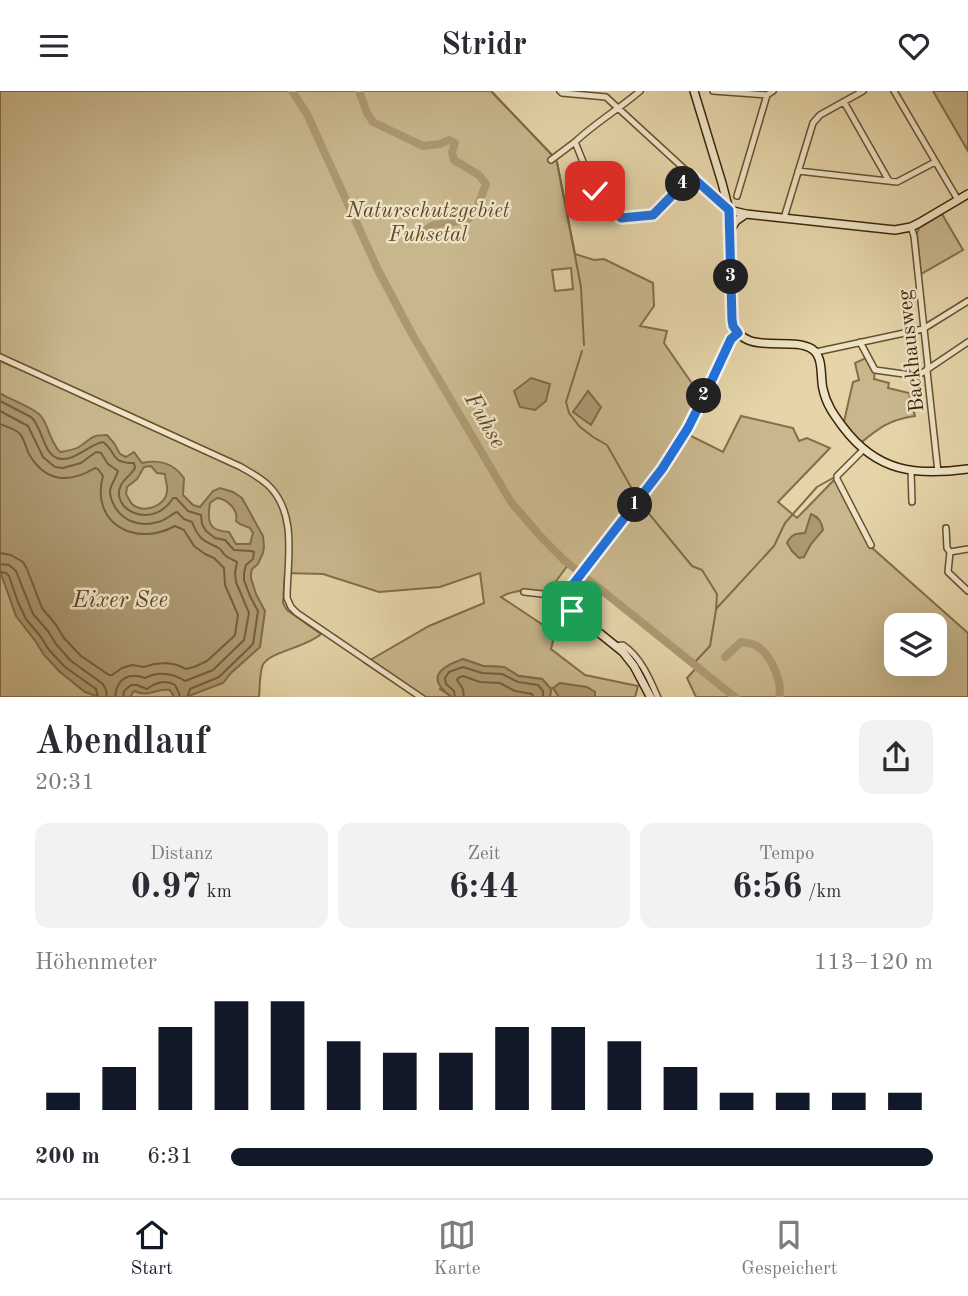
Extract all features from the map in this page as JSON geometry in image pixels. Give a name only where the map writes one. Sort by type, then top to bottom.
[{"type":"street","points":[[560,91],[606,97]]},
{"type":"street","points":[[600,91],[729,210],[895,230],[911,227],[968,194]]},
{"type":"street","points":[[551,160],[640,91]]},
{"type":"street","points":[[694,91],[729,210],[732,320],[738,333],[763,344],[804,345],[816,352],[826,402],[863,450],[880,461],[911,470],[938,472],[968,469]]},
{"type":"street","points":[[713,91],[770,93],[737,196]]},
{"type":"street","points":[[784,218],[813,123],[820,115],[863,91]]},
{"type":"street","points":[[894,91],[958,200]]},
{"type":"street","points":[[844,102],[889,181]]},
{"type":"street","points":[[575,142],[595,191],[621,218],[653,215],[691,176]]},
{"type":"street","points":[[798,171],[897,182],[934,162]]},
{"type":"street","points":[[730,230],[736,221],[746,214]]},
{"type":"street","name":"Backhausweg","points":[[911,227],[929,366],[927,371],[938,472]]},
{"type":"street","points":[[816,352],[923,329],[968,301]]},
{"type":"street","points":[[650,697],[634,666],[616,646],[575,614],[568,602],[569,591],[662,469],[688,428],[731,339],[738,333]]},
{"type":"street","points":[[860,342],[875,370],[911,375],[927,371],[968,342]]},
{"type":"street","points":[[0,356],[241,467],[268,485],[282,503],[288,522],[286,594],[291,607],[421,697]]},
{"type":"street","points":[[863,450],[836,479],[872,545]]},
{"type":"street","points":[[911,470],[912,502]]},
{"type":"street","points":[[946,528],[947,548],[950,552],[948,572],[968,591]]},
{"type":"street","points":[[950,552],[968,549]]},
{"type":"street","points":[[524,592],[568,602]]},
{"type":"street","points":[[616,646],[623,645],[633,653],[658,697]]},
{"type":"green space","name":"Naturschutzgebiet Fuhsetal","points":[[0,91],[491,91],[557,162],[575,254],[594,260],[604,259],[653,283],[654,306],[640,326],[667,331],[664,343],[700,395],[681,431],[723,452],[741,416],[793,428],[799,441],[807,438],[830,448],[778,502],[797,518],[835,479],[870,546],[945,613],[884,613],[884,676],[947,676],[947,614],[968,633],[968,697],[696,697],[687,678],[699,665],[555,550],[510,499],[510,503],[553,552],[568,565],[548,592],[523,590],[501,597],[555,633],[551,649],[585,675],[638,686],[635,697],[595,697],[595,692],[553,688],[559,697],[550,697],[551,689],[542,679],[519,676],[504,667],[483,666],[463,659],[440,689],[452,697],[416,697],[365,663],[429,626],[484,603],[480,573],[440,587],[379,592],[323,574],[285,573],[283,603],[287,610],[321,634],[275,655],[264,663],[260,674],[259,697],[0,697],[0,361],[73,392],[0,355]],"holes":[[[571,268],[573,289],[555,291],[552,270]]]},
{"type":"green space","points":[[933,91],[968,91],[968,151]]},
{"type":"green space","points":[[942,214],[963,250],[921,274],[917,234],[919,228]]},
{"type":"green space","points":[[868,357],[875,370],[874,379],[889,383],[888,388],[909,393],[915,416],[884,426],[858,445],[843,426],[853,382],[859,380],[855,363]]},
{"type":"water","points":[[531,378],[550,384],[546,401],[535,410],[520,407],[514,391]]},
{"type":"water","points":[[588,391],[601,407],[591,425],[573,412]]},
{"type":"water","name":"Eixer See","points":[[0,393],[41,416],[60,452],[77,448],[94,437],[107,435],[120,454],[126,457],[134,452],[142,463],[160,462],[176,469],[184,478],[183,495],[193,505],[200,507],[213,491],[220,488],[242,498],[263,536],[263,553],[251,573],[256,594],[265,611],[260,647],[223,683],[186,697],[174,697],[170,690],[165,690],[145,694],[134,691],[130,697],[99,697],[85,692],[44,655],[16,616],[0,571]],"holes":[[[151,466],[157,473],[165,474],[166,497],[153,507],[136,507],[126,494],[127,487],[137,479],[144,467]],[[217,498],[225,500],[231,506],[236,513],[236,521],[250,528],[253,533],[250,544],[236,544],[229,532],[217,530],[210,524],[210,503]]]},
{"type":"water","points":[[811,514],[820,520],[823,530],[804,557],[799,558],[787,543],[794,535],[805,533]]},
{"type":"water","points":[[463,659],[483,666],[504,667],[519,676],[542,679],[551,689],[550,697],[452,697],[439,685],[438,675],[447,666]]},
{"type":"water","points":[[560,683],[587,687],[595,692],[595,697],[559,697],[553,688]]},
{"type":"waterway","name":"Fuhse","points":[[292,91],[307,114],[379,272],[412,334],[511,502],[564,560],[735,697]]},
{"type":"waterway","points":[[359,91],[373,122],[423,146],[449,140],[455,143],[452,152],[454,160],[479,175],[486,184],[475,213],[467,220],[433,225],[411,240]]},
{"type":"waterway","points":[[491,91],[552,155]]},
{"type":"waterway","points":[[557,162],[581,287],[584,345]]},
{"type":"waterway","points":[[582,351],[566,402],[569,413],[579,426],[607,445],[636,496]]},
{"type":"waterway","points":[[716,609],[774,546],[785,523],[817,487],[833,478]]},
{"type":"waterway","points":[[641,504],[692,566],[702,570],[717,594],[710,646],[694,663]]},
{"type":"waterway","points":[[725,657],[741,642],[757,646],[775,669],[779,697]]},
{"type":"route","points":[[572,611],[568,602],[571,587],[662,469],[688,428],[731,339],[738,333],[732,320],[729,210],[691,176],[653,215],[621,218],[595,191]]}]
